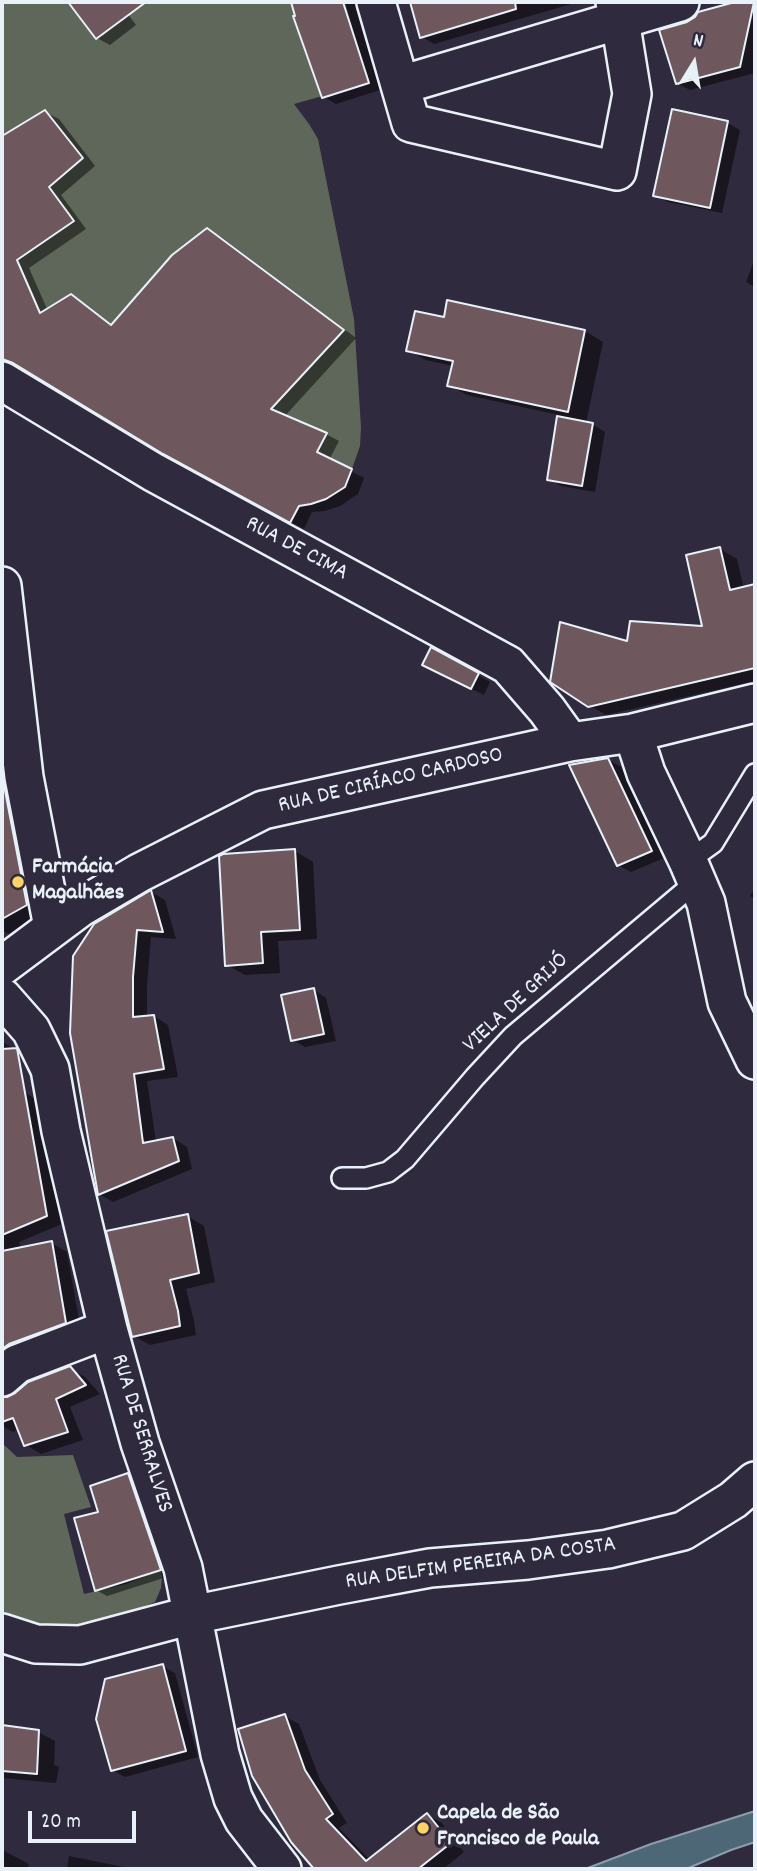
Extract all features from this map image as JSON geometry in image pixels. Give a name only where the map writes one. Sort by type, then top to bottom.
[{"type":"street","points":[[376,2],[411,123],[617,171],[632,94],[618,11]]},
{"type":"street","points":[[401,85],[618,11],[680,2]]},
{"type":"street","name":"RUA DE CIMA","points":[[2,381],[153,472],[508,665],[547,710],[570,742]]},
{"type":"street","points":[[2,586],[24,777],[53,927]]},
{"type":"street","name":"RUA DE CIRÍACO CARDOSO","points":[[2,966],[82,907],[139,873],[263,810],[570,742],[633,733],[755,704]]},
{"type":"street","points":[[633,733],[646,773],[706,903],[727,1002],[755,1060]]},
{"type":"street","name":"RUA DE SERRALVES","points":[[2,997],[31,1030],[50,1069],[61,1131],[108,1329],[140,1443],[183,1568],[220,1754],[233,1798],[244,1820],[282,1869]]},
{"type":"street","points":[[2,1377],[17,1364],[108,1329]]},
{"type":"street","name":"RUA DELFIM PEREIRA DA COSTA","points":[[2,1633],[36,1644],[80,1645],[192,1615],[339,1584],[430,1568],[528,1560],[608,1549],[683,1531],[733,1500],[755,1481]]},
{"type":"lane","name":"VIELA DE GRIJÓ","points":[[342,1178],[366,1178],[388,1172],[405,1159],[513,1036],[692,871],[713,844],[755,774]]},
{"type":"shaded area","points":[[2,2],[345,2],[369,83],[294,104],[318,139],[354,319],[361,427],[360,446],[352,469],[317,452],[326,433],[305,424],[270,489],[215,472],[208,486],[2,359]]},
{"type":"shaded area","points":[[2,1443],[17,1457],[73,1455],[91,1507],[64,1514],[84,1594],[126,1584],[161,1570],[161,1588],[155,1602],[120,1616],[24,1636],[2,1633]]},
{"type":"water","points":[[755,1811],[755,1842],[686,1869],[585,1869],[651,1844]]},
{"type":"building","points":[[68,2],[146,2],[96,39]]},
{"type":"building","points":[[291,2],[343,2],[369,83],[322,98],[293,16]]},
{"type":"building","points":[[410,2],[515,2],[516,9],[420,38]]},
{"type":"building","points":[[735,2],[754,2],[740,67],[676,84],[659,30],[687,22],[698,12]]},
{"type":"building","points":[[672,109],[728,121],[710,208],[653,196]]},
{"type":"building","points":[[45,110],[83,158],[49,187],[74,221],[17,260],[40,313],[71,294],[111,325],[172,255],[207,228],[344,330],[271,409],[327,433],[317,452],[352,469],[345,487],[326,499],[299,506],[290,523],[163,454],[13,363],[2,359],[2,136]]},
{"type":"building","points":[[447,300],[585,330],[568,412],[447,386],[453,361],[406,351],[415,311],[444,317]]},
{"type":"building","points":[[557,416],[593,423],[582,486],[547,480]]},
{"type":"building","points":[[720,547],[730,590],[755,584],[755,668],[588,707],[550,682],[560,622],[627,641],[630,621],[702,626],[686,555]]},
{"type":"building","points":[[431,647],[479,673],[471,689],[422,665]]},
{"type":"building","points":[[608,758],[652,851],[617,866],[569,765]]},
{"type":"building","name":"Farmácia Magalhães","points":[[2,785],[27,905],[2,919]]},
{"type":"building","points":[[295,849],[300,930],[261,932],[263,963],[225,966],[219,856]]},
{"type":"building","points":[[151,890],[163,932],[137,930],[133,1017],[154,1015],[164,1069],[134,1074],[143,1143],[173,1137],[179,1161],[98,1195],[70,1033],[73,956],[94,924]]},
{"type":"building","points":[[314,988],[324,1034],[291,1041],[281,995]]},
{"type":"building","points":[[17,1048],[47,1216],[2,1235],[2,1049]]},
{"type":"building","points":[[188,1214],[199,1273],[170,1280],[180,1326],[132,1337],[106,1231]]},
{"type":"building","points":[[52,1241],[66,1323],[2,1349],[2,1251]]},
{"type":"building","points":[[70,1366],[86,1385],[56,1399],[68,1432],[24,1446],[13,1418],[2,1422],[2,1397],[15,1393],[28,1382]]},
{"type":"building","points":[[128,1473],[161,1570],[95,1591],[74,1518],[98,1512],[90,1486]]},
{"type":"building","points":[[163,1664],[186,1751],[111,1771],[96,1719],[105,1679]]},
{"type":"building","points":[[285,1714],[305,1770],[333,1814],[326,1819],[366,1861],[427,1813],[451,1843],[418,1869],[314,1869],[291,1842],[252,1776],[238,1729]]},
{"type":"building","points":[[2,1725],[39,1730],[37,1774],[2,1771]]},
{"type":"place","name":"Farmácia Magalhães","points":[[18,882]]},
{"type":"place","name":"Capela de São Francisco de Paula","points":[[423,1828]]}]
